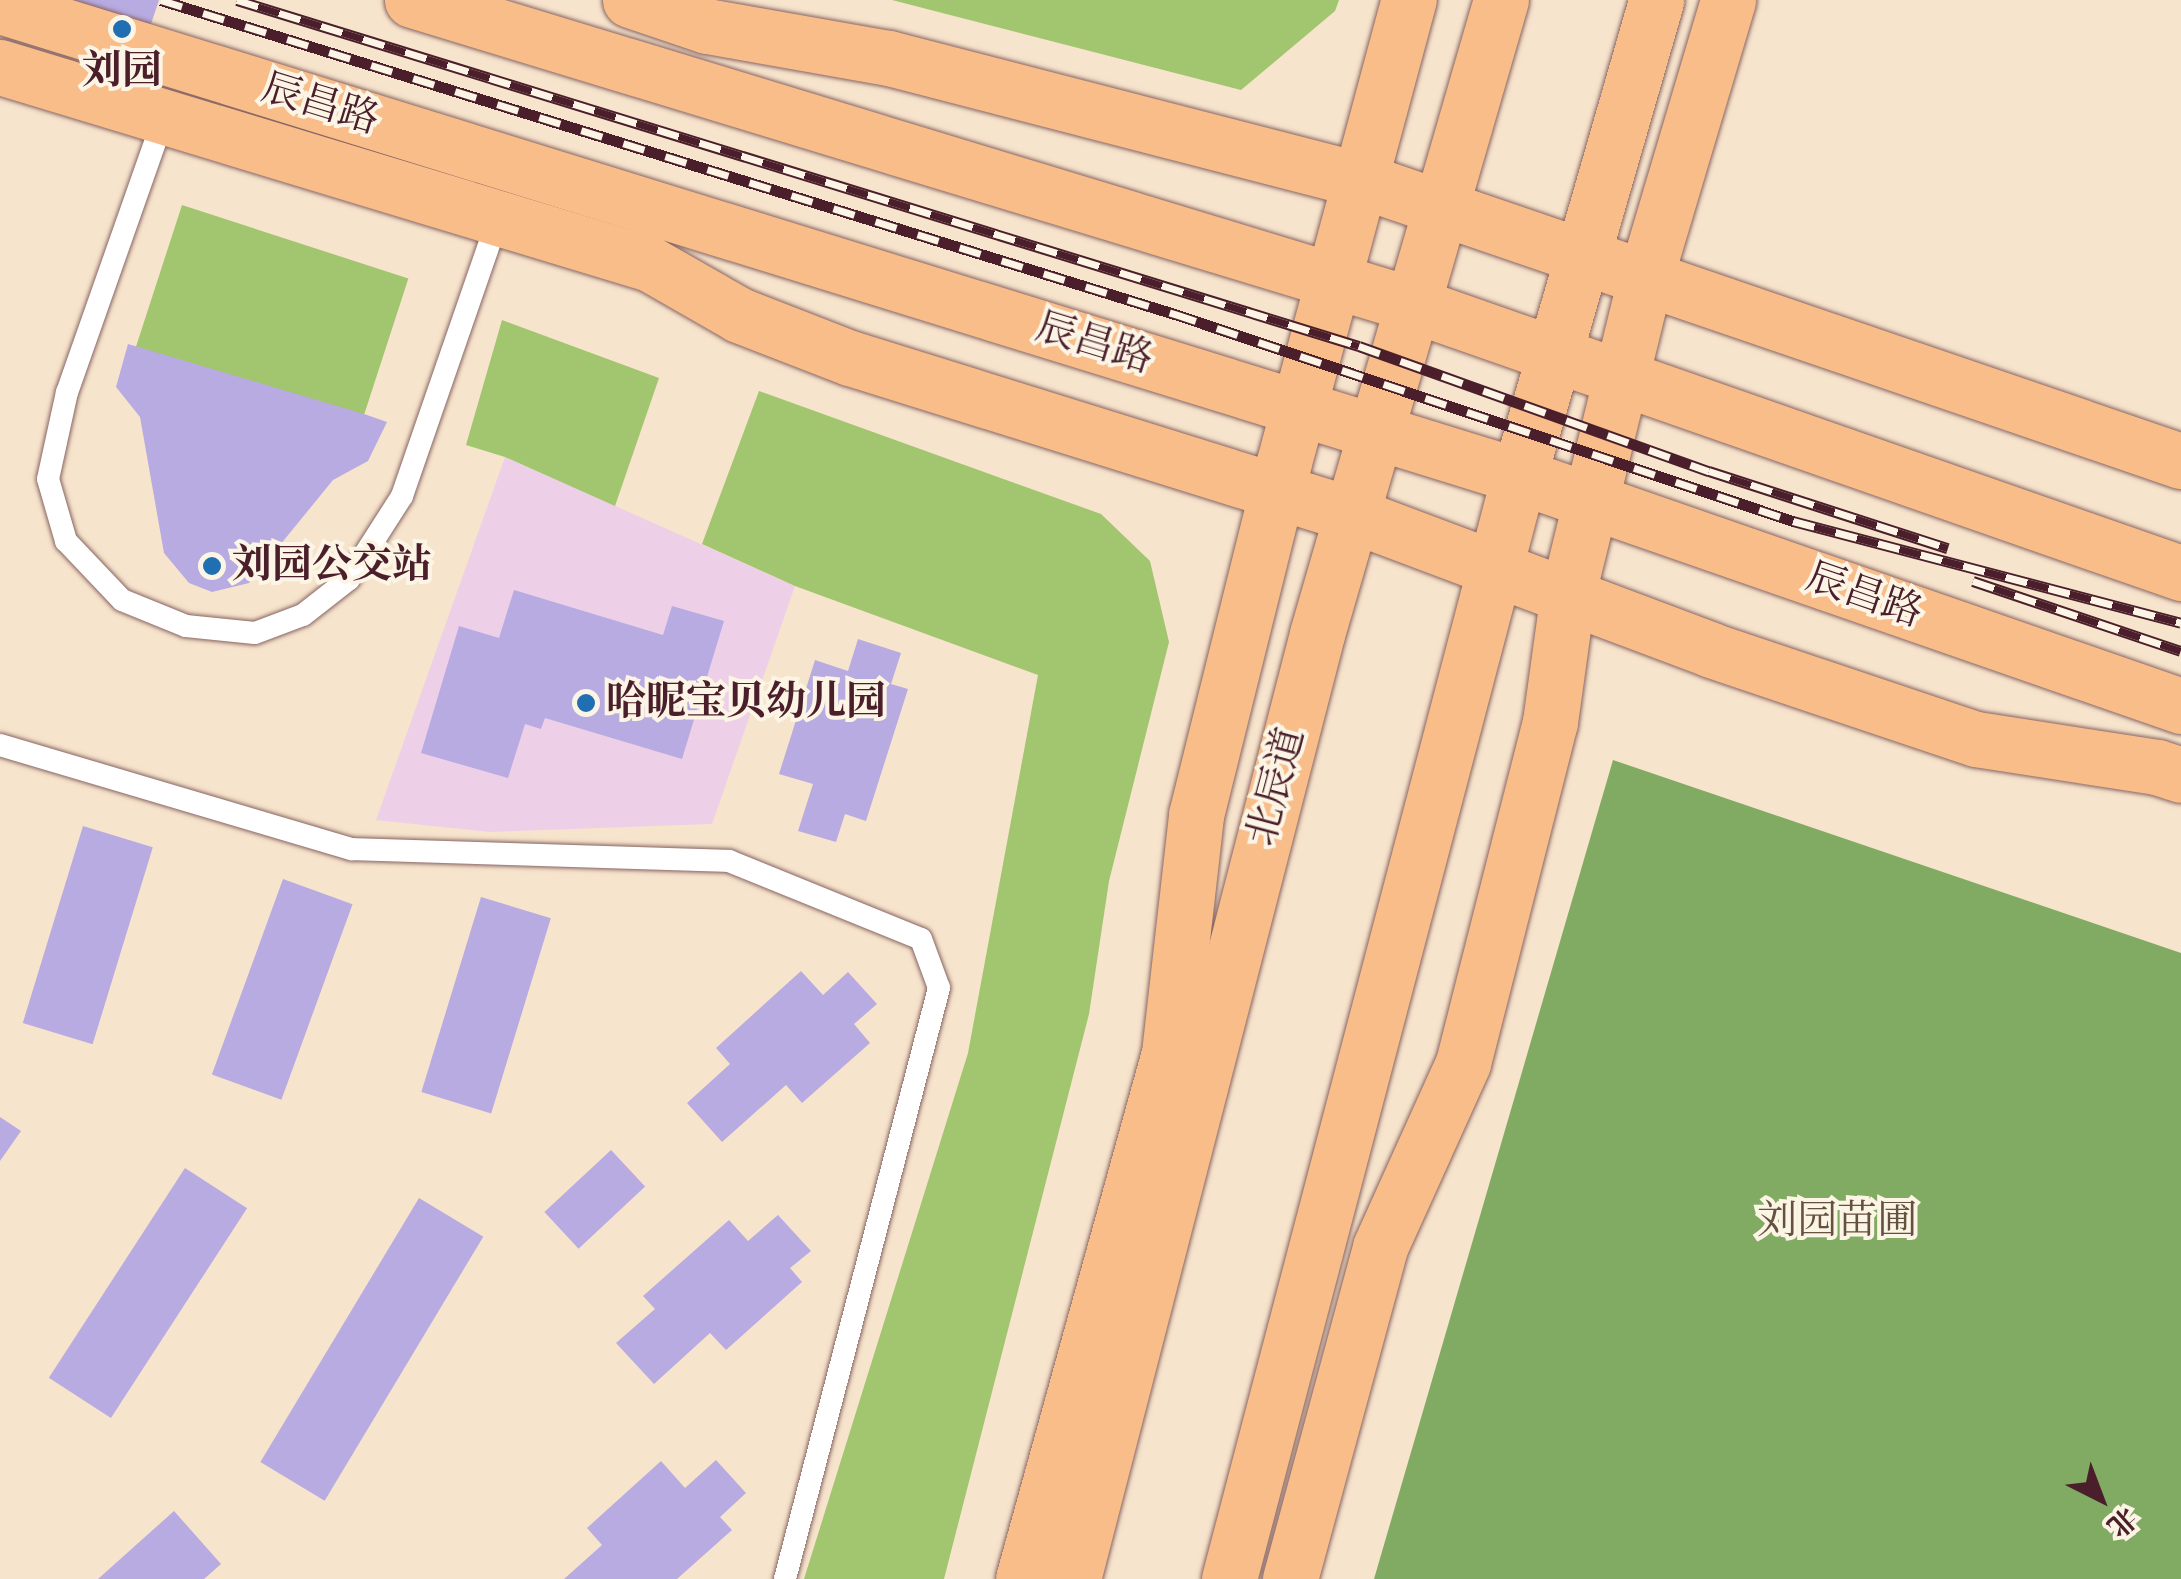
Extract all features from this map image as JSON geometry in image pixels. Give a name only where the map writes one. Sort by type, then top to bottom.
[{"type":"main road","points":[[412,0],[1412,304],[2181,573]]},
{"type":"main road","points":[[630,0],[707,26],[888,58],[1362,181],[2181,461]]},
{"type":"main road","points":[[1023,1579],[1169,1053],[1196,816],[1409,0]]},
{"type":"main road","name":"北辰道","points":[[1072,1579],[1350,514],[1500,0]]},
{"type":"main road","points":[[1229,1579],[1519,476],[1656,0]]},
{"type":"main road","points":[[1290,1579],[1380,1247],[1463,1063],[1550,722],[1568,592],[1645,279],[1728,0]]},
{"type":"main road","name":"辰昌路","points":[[0,6],[1519,476],[2181,706]]},
{"type":"main road","points":[[72,29],[164,117]]},
{"type":"main road","points":[[2,72],[500,216],[650,264],[739,316],[850,358],[1350,514],[1568,592],[1711,650],[1976,739],[2157,767],[2181,776]]},
{"type":"lane","points":[[164,117],[67,392],[48,479],[66,541],[122,600],[186,626],[255,633],[303,615],[349,579],[402,496],[500,216]]},
{"type":"lane","points":[[0,745],[352,848],[729,861],[921,940],[939,988],[785,1579]]},
{"type":"shaded area","name":"哈昵宝贝幼儿园","points":[[505,457],[795,586],[712,824],[490,832],[376,820]]},
{"type":"green space","points":[[892,0],[1339,0],[1335,11],[1241,90]]},
{"type":"green space","points":[[182,205],[408,279],[362,420],[136,347]]},
{"type":"green space","points":[[502,320],[659,378],[615,506],[505,457],[466,445]]},
{"type":"green space","points":[[759,391],[1101,514],[1150,561],[1169,642],[1109,881],[1089,1014],[944,1579],[804,1579],[968,1053],[1038,675],[795,586],[702,544]]},
{"type":"green space","name":"刘园苗圃","points":[[1613,760],[2181,953],[2181,1579],[1374,1579]]},
{"type":"building","name":"刘园","points":[[5,0],[159,0],[144,45]]},
{"type":"building","points":[[128,344],[387,422],[368,461],[333,480],[249,583],[212,592],[189,583],[164,553],[140,417],[116,387]]},
{"type":"building","points":[[514,590],[663,635],[672,606],[724,621],[682,759],[545,718],[541,729],[525,724],[508,778],[421,753],[459,626],[499,638]]},
{"type":"building","points":[[858,639],[901,653],[891,684],[908,689],[866,821],[845,814],[836,842],[798,831],[813,784],[779,774],[815,660],[848,671]]},
{"type":"building","points":[[83,826],[153,847],[93,1044],[23,1023]]},
{"type":"building","points":[[283,879],[353,904],[281,1100],[212,1074]]},
{"type":"building","points":[[481,897],[551,918],[491,1113],[421,1092]]},
{"type":"building","points":[[801,971],[823,995],[848,972],[877,1004],[854,1024],[870,1043],[802,1103],[786,1085],[722,1142],[687,1103],[730,1064],[716,1048]]},
{"type":"building","points":[[0,1117],[21,1131],[0,1161]]},
{"type":"building","points":[[611,1150],[645,1187],[579,1249],[544,1212]]},
{"type":"building","points":[[185,1168],[247,1208],[111,1418],[49,1378]]},
{"type":"building","points":[[419,1198],[483,1237],[325,1501],[260,1462]]},
{"type":"building","points":[[778,1215],[811,1251],[790,1268],[802,1282],[726,1350],[710,1333],[654,1384],[616,1343],[655,1309],[643,1296],[729,1220],[748,1241]]},
{"type":"building","points":[[716,1460],[746,1493],[720,1517],[732,1530],[677,1579],[564,1579],[602,1545],[587,1528],[661,1461],[685,1488]]},
{"type":"building","points":[[174,1511],[221,1564],[204,1579],[98,1579]]},
{"type":"railway","points":[[161,0],[1175,314],[1793,521],[2181,623]]},
{"type":"railway","points":[[237,0],[1359,346],[1709,471],[1948,548]]},
{"type":"railway","points":[[1973,581],[2181,651]]},
{"type":"place","name":"刘园","points":[[122,29]]},
{"type":"place","name":"刘园公交站","points":[[212,566]]},
{"type":"place","name":"哈昵宝贝幼儿园","points":[[586,703]]}]
